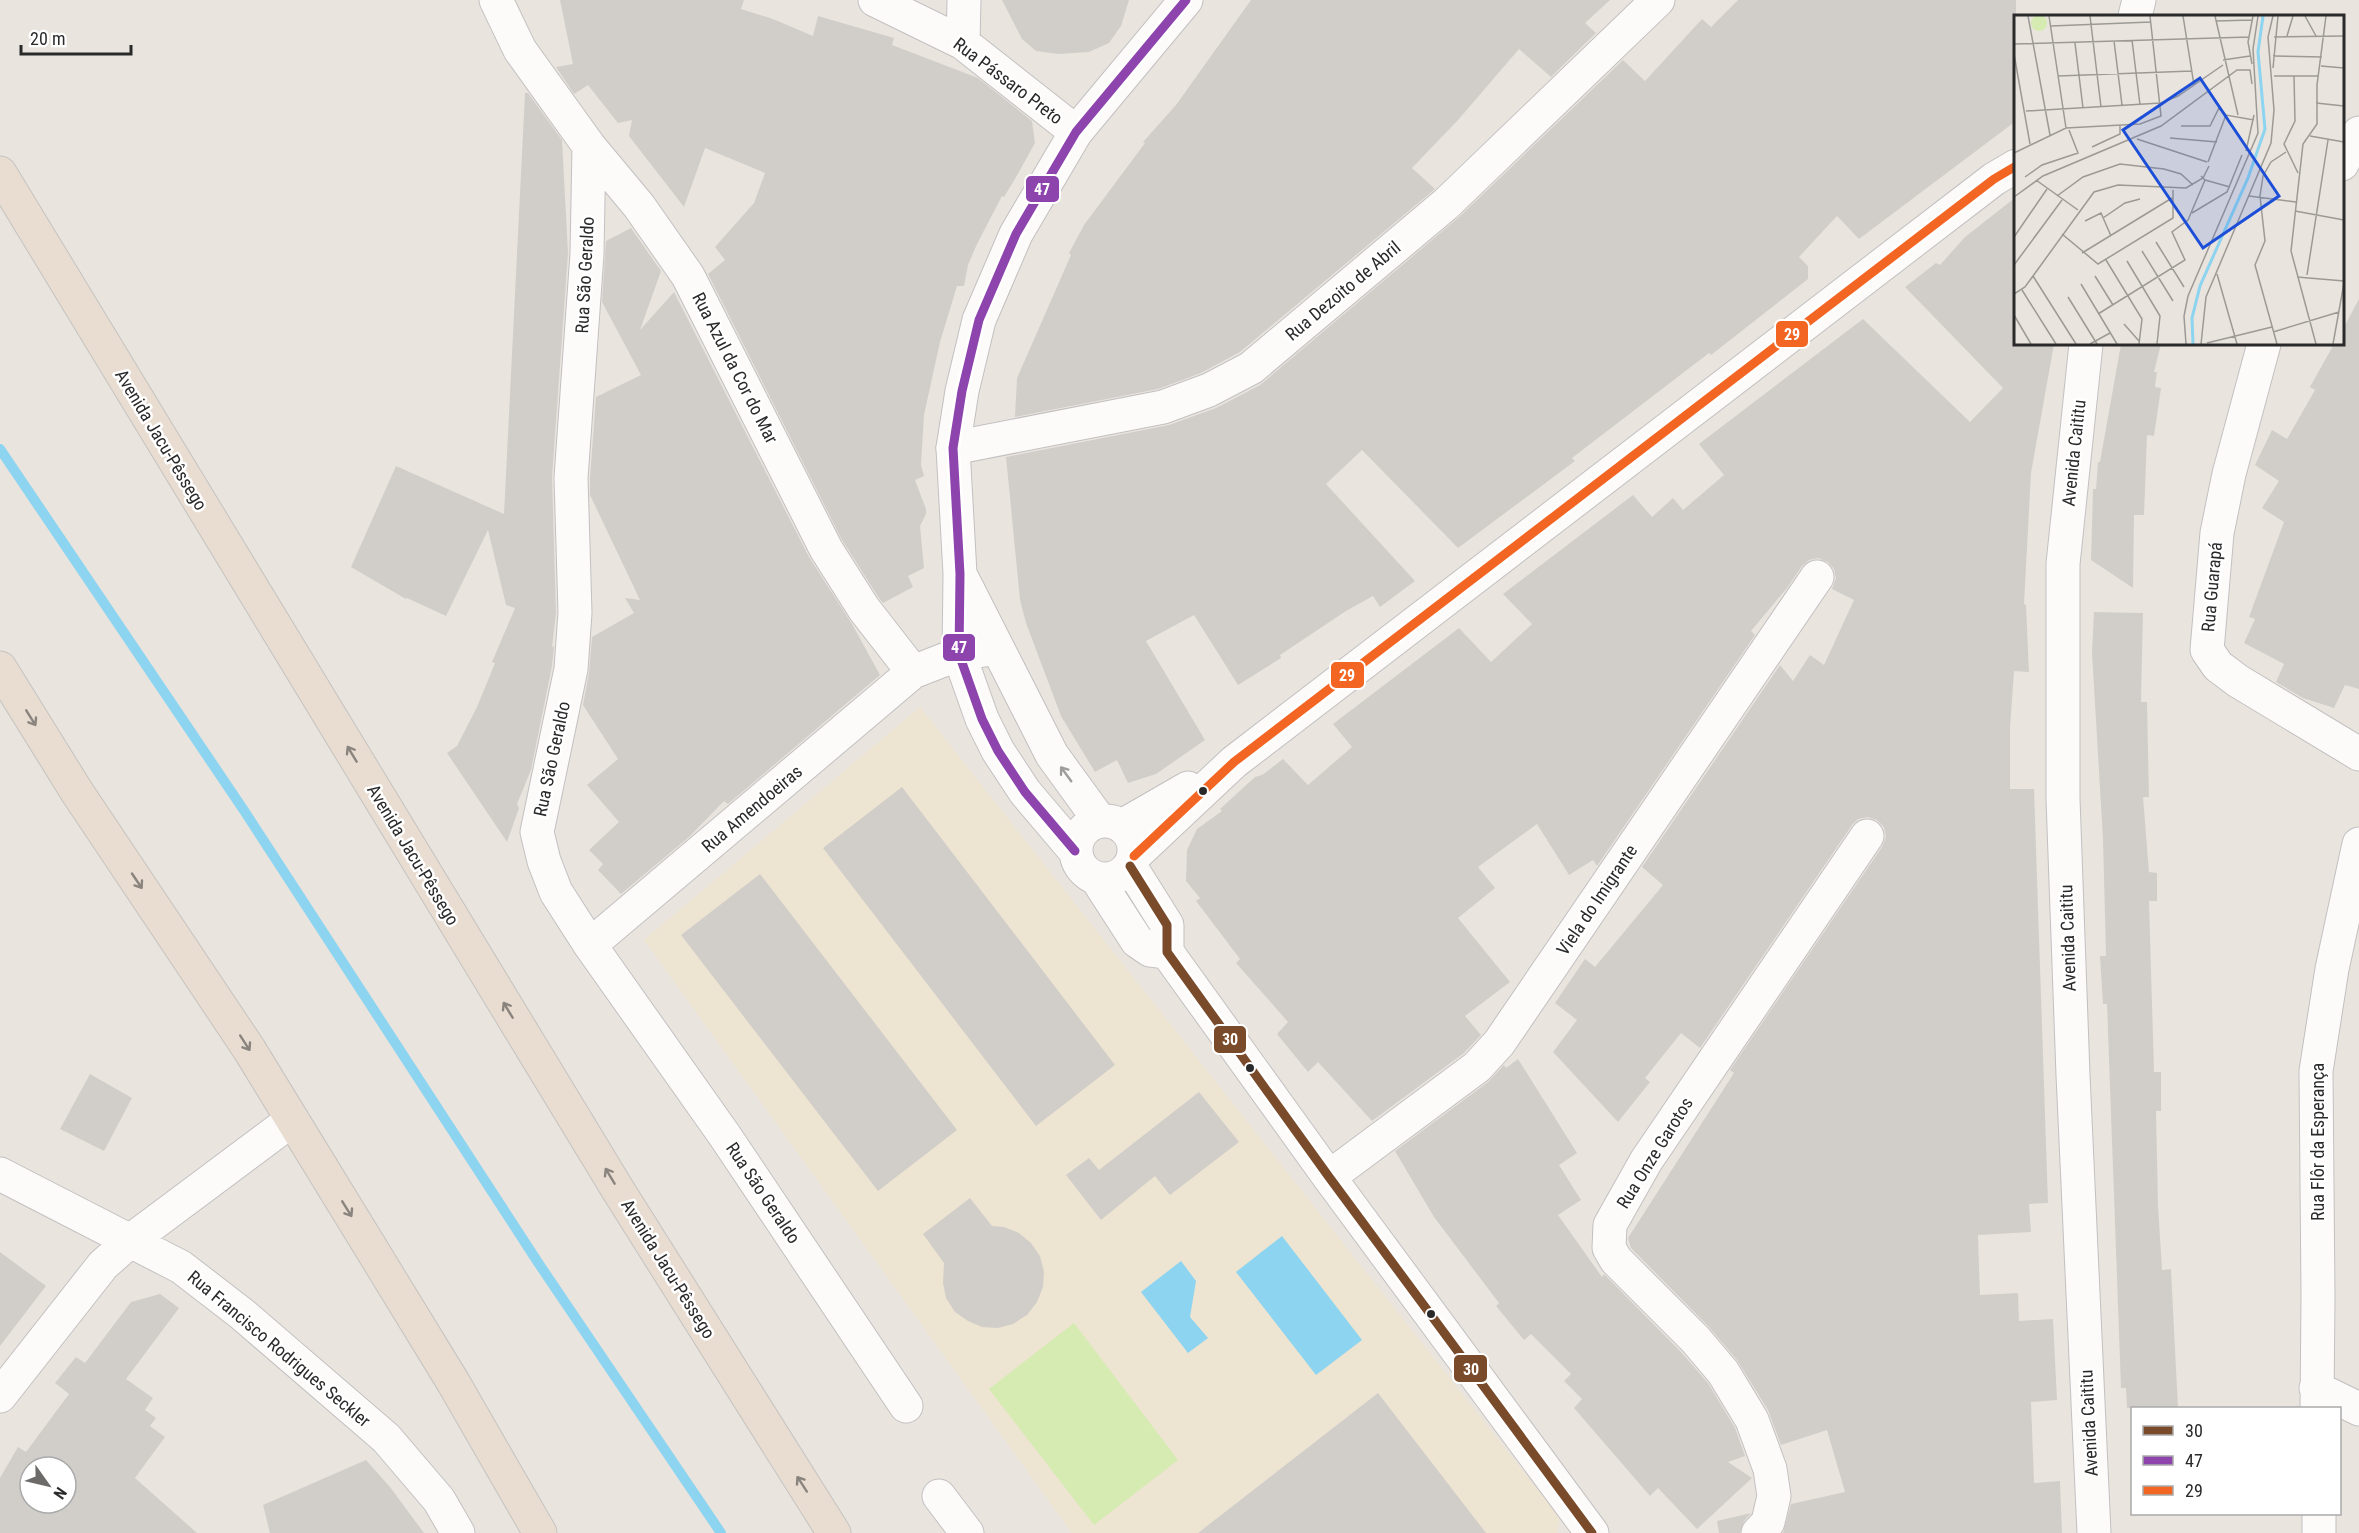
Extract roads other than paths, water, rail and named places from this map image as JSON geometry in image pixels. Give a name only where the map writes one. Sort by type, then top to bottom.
[{"type":"highway","name":"Avenida Jacu-Pêssego","points":[[0,173],[593,1150],[834,1533]]},
{"type":"highway","points":[[0,668],[77,792],[249,1049],[453,1382],[540,1533]]},
{"type":"street","name":"Rua Azul da Cor do Mar","points":[[496,0],[520,51],[589,146],[639,206],[688,276],[826,549],[864,609],[913,672]]},
{"type":"street","name":"Rua Pássaro Preto","points":[[875,0],[963,43],[1076,132]]},
{"type":"street","points":[[963,43],[964,0]]},
{"type":"street","points":[[1167,952],[1150,950],[1137,941],[1097,879],[1081,868],[1075,851],[1025,792],[998,750],[982,719],[959,654],[960,574],[953,448],[962,391],[979,320],[1016,234],[1076,132],[1186,0]]},
{"type":"street","name":"Rua Dezoito de Abril","points":[[953,448],[1163,407],[1209,390],[1251,368],[1446,204],[1658,0]]},
{"type":"street","points":[[2135,15],[2139,0]]},
{"type":"street","points":[[2344,162],[2359,133]]},
{"type":"street","name":"Rua São Geraldo","points":[[589,146],[587,254],[571,478],[575,613],[571,669],[537,832],[544,861],[556,892],[590,945],[725,1136],[906,1406]]},
{"type":"street","points":[[1097,879],[1109,880],[1121,876],[1132,861],[1234,762],[2008,175]]},
{"type":"street","name":"Avenida Caititu","points":[[2086,345],[2063,564],[2063,799],[2073,1087],[2094,1533]]},
{"type":"street","name":"Rua Guarapá","points":[[2264,345],[2229,474],[2217,532],[2207,650],[2218,666],[2238,681],[2359,754]]},
{"type":"street","points":[[960,574],[1052,755],[1111,823],[1130,834],[1134,845],[1132,861],[1167,925],[1167,952],[1329,1177],[1592,1533]]},
{"type":"street","name":"Viela do Imigrante","points":[[1329,1177],[1477,1067],[1499,1043],[1817,577]]},
{"type":"street","points":[[913,672],[959,654],[997,648]]},
{"type":"street","name":"Rua Amendoeiras","points":[[590,945],[913,672]]},
{"type":"street","points":[[1075,851],[1078,838],[1087,827],[1111,823],[1234,762]]},
{"type":"street","name":"Rua Onze Garotos","points":[[1758,1533],[1768,1522],[1774,1496],[1770,1469],[1752,1420],[1723,1372],[1695,1339],[1616,1260],[1609,1248],[1610,1225],[1646,1161],[1867,836]]},
{"type":"street","name":"Rua Flôr da Esperança","points":[[2316,1398],[2318,1296],[2316,1071],[2332,969],[2359,844]]},
{"type":"street","points":[[0,1396],[103,1265],[130,1241],[292,1120]]},
{"type":"street","name":"Rua Francisco Rodrigues Seckler","points":[[0,1174],[181,1267],[242,1314],[386,1438],[439,1500],[458,1533]]},
{"type":"street","points":[[2316,1398],[2359,1409]]},
{"type":"street","points":[[939,1496],[967,1533]]},
{"type":"street","points":[[2319,1515],[2319,1533]]},
{"type":"water","points":[[1282,1236],[1362,1340],[1316,1375],[1236,1272]]},
{"type":"water","points":[[1181,1261],[1196,1281],[1190,1317],[1208,1338],[1188,1353],[1141,1292]]},
{"type":"waterway","points":[[0,449],[245,812],[539,1264],[721,1533]]}]
